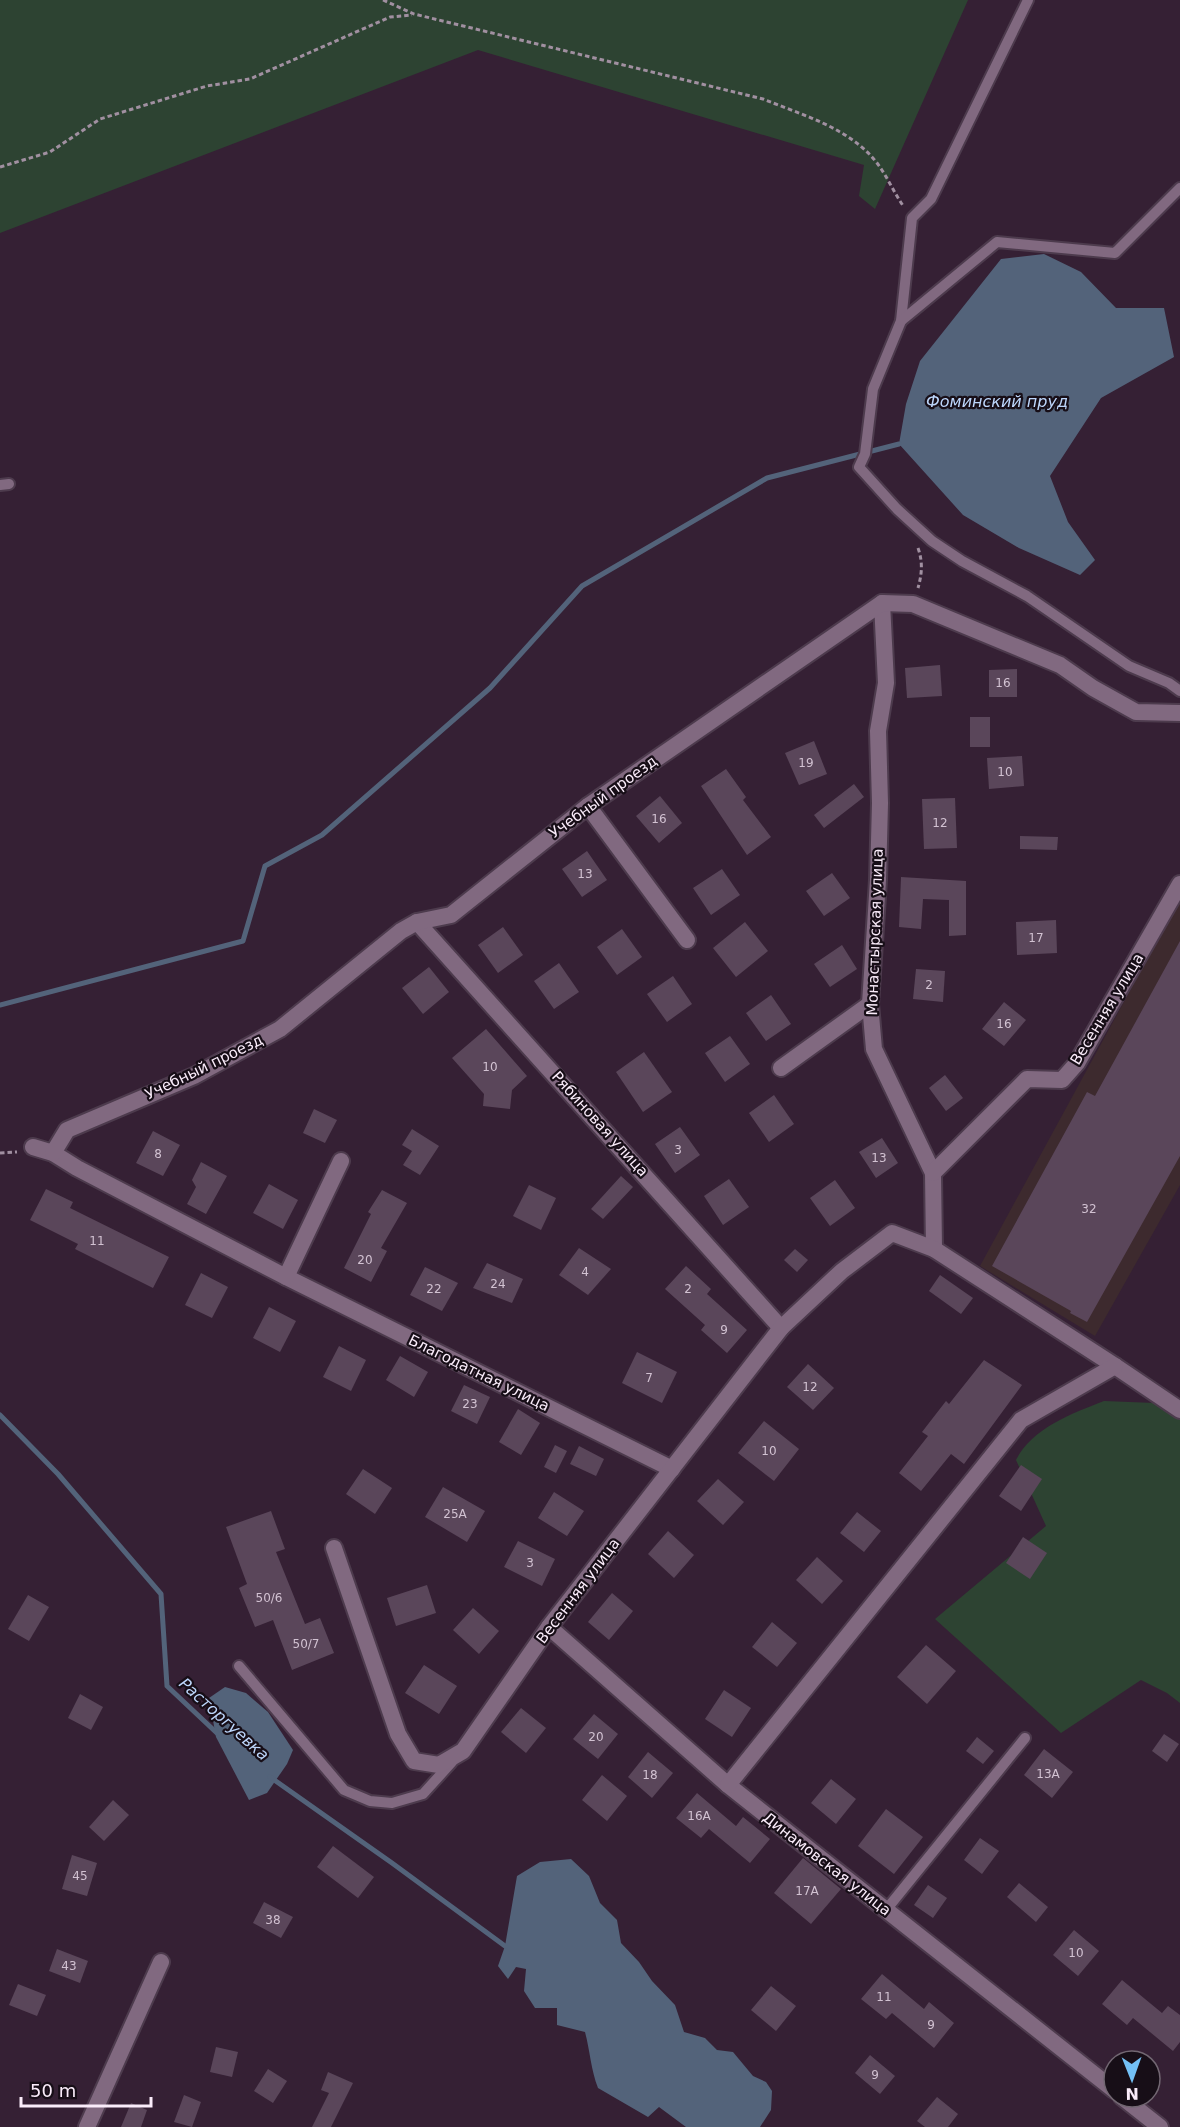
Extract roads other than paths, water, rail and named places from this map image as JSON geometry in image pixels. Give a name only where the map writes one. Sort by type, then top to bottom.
[{"type":"street","points":[[882,603],[913,604],[1060,665],[1093,688],[1137,712],[1180,713]]},
{"type":"street","name":"Учебный проезд","points":[[53,1153],[67,1130],[195,1076],[280,1029],[401,931],[417,922],[451,915],[588,806],[882,603]]},
{"type":"street","name":"Монастырская улица","points":[[882,603],[886,683],[878,731],[880,803],[878,880],[870,1004],[874,1049],[933,1173],[934,1249]]},
{"type":"street","points":[[588,806],[687,940]]},
{"type":"street","name":"Весенняя улица","points":[[933,1173],[1027,1079],[1062,1080],[1077,1063],[1180,884]]},
{"type":"street","name":"Рябиновая улица","points":[[417,922],[781,1328]]},
{"type":"street","points":[[781,1068],[870,1004]]},
{"type":"street","name":"Благодатная улица","points":[[33,1147],[53,1153],[76,1168],[286,1277],[672,1469]]},
{"type":"street","points":[[286,1277],[341,1161]]},
{"type":"street","name":"Весенняя улица","points":[[334,1548],[398,1734],[414,1761],[439,1765],[463,1751],[549,1627],[781,1328],[842,1271],[892,1233],[934,1249]]},
{"type":"street","points":[[934,1249],[1180,1410]]},
{"type":"street","points":[[728,1785],[1021,1420],[1115,1366]]},
{"type":"street","name":"Динамовская улица","points":[[549,1627],[728,1785],[1102,2081]]},
{"type":"street","points":[[87,2127],[161,1962]]},
{"type":"street","points":[[1137,2109],[1160,2127]]},
{"type":"lane","points":[[1028,0],[931,200],[912,218],[902,321],[873,389],[865,454],[859,466],[897,509],[932,541],[962,561],[1028,596],[1129,666],[1169,683],[1180,691]]},
{"type":"lane","points":[[902,321],[997,242],[1115,253],[1180,188]]},
{"type":"lane","points":[[239,1666],[344,1790],[370,1801],[392,1803],[423,1794],[463,1751]]},
{"type":"lane","points":[[886,1910],[1025,1738]]},
{"type":"water","name":"Фоминский пруд","points":[[1044,254],[1081,272],[1116,308],[1164,308],[1174,357],[1101,398],[1050,476],[1068,522],[1095,560],[1080,575],[1019,548],[963,515],[899,444],[906,404],[920,361],[1001,259]]},
{"type":"water","points":[[225,1687],[246,1693],[268,1712],[293,1750],[287,1764],[267,1793],[249,1800],[216,1737],[209,1698]]},
{"type":"water","points":[[571,1859],[589,1876],[600,1903],[617,1920],[621,1943],[675,2005],[684,2032],[705,2038],[717,2050],[733,2052],[753,2076],[766,2082],[772,2091],[771,2110],[760,2127],[686,2127],[659,2107],[648,2117],[598,2088],[585,2032],[557,2025],[557,2008],[535,2008],[524,1991],[526,1969],[516,1967],[508,1979],[498,1966],[505,1946],[517,1876],[540,1862]]},
{"type":"waterway","points":[[0,1005],[243,941],[265,866],[322,835],[490,688],[582,586],[767,478],[899,444]]},
{"type":"waterway","name":"Расторгуевка","points":[[0,1415],[58,1474],[161,1594],[167,1686],[219,1735]]},
{"type":"waterway","name":"Расторгуевка","points":[[270,1777],[505,1946]]}]
